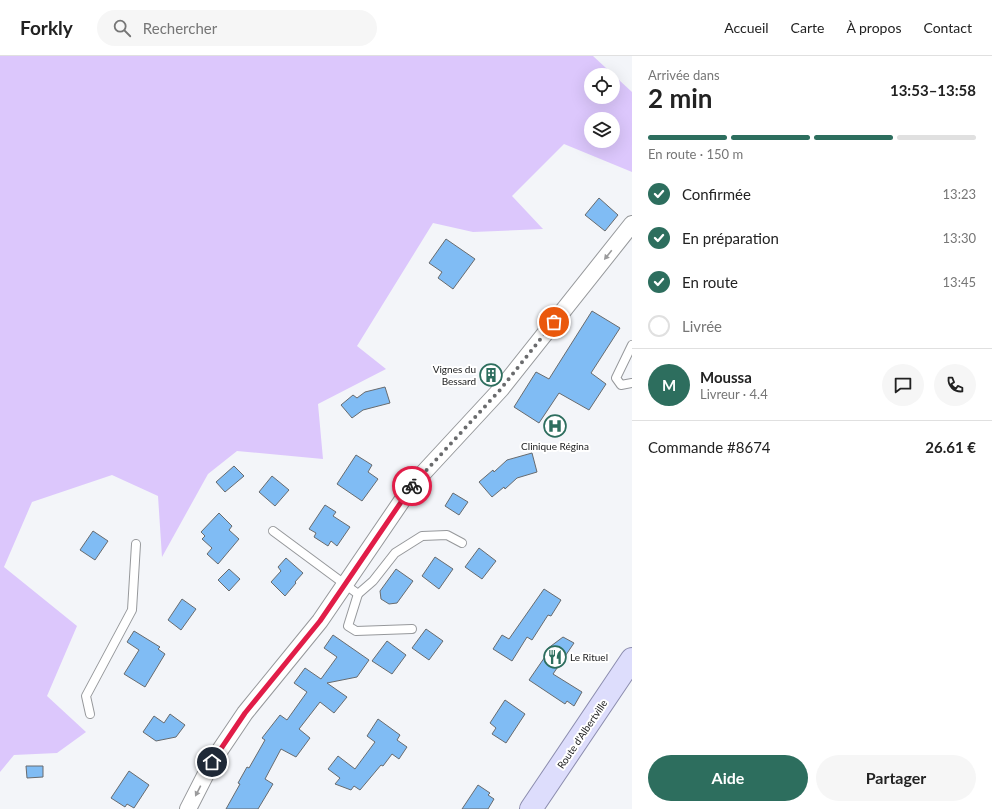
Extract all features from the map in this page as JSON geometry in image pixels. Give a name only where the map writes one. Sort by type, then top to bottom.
[{"type":"main road","name":"Route d'Albertville","points":[[531,809],[632,659]]},
{"type":"street","points":[[188,809],[212,762],[245,713],[320,621],[352,589],[414,482],[500,390],[632,224]]},
{"type":"lane","points":[[632,345],[616,378],[621,385],[632,383]]},
{"type":"lane","points":[[273,531],[352,589]]},
{"type":"lane","points":[[352,589],[373,581],[395,553],[422,536],[447,535],[462,543]]},
{"type":"lane","points":[[90,714],[86,696],[132,610],[136,544]]},
{"type":"lane","points":[[352,589],[348,626],[356,631],[412,629]]},
{"type":"shaded area","points":[[0,56],[593,56],[606,68],[584,68],[584,104],[620,104],[620,81],[632,92],[632,172],[564,144],[512,196],[543,229],[473,232],[433,223],[357,346],[386,369],[318,404],[323,459],[237,451],[208,474],[162,557],[158,496],[112,475],[32,502],[4,567],[77,626],[47,696],[86,732],[57,753],[14,755],[0,772]]},
{"type":"building","points":[[599,198],[618,215],[605,231],[585,215]]},
{"type":"building","points":[[446,239],[475,259],[453,289],[438,278],[442,272],[429,263]]},
{"type":"building","points":[[592,311],[620,328],[591,373],[606,384],[589,410],[559,393],[539,423],[514,407],[536,372],[549,379]]},
{"type":"building","points":[[385,387],[390,403],[363,410],[352,418],[341,405],[353,395],[357,398],[365,392]]},
{"type":"building","points":[[532,453],[537,472],[517,478],[505,489],[504,487],[492,497],[479,482],[493,470],[494,472],[507,460]]},
{"type":"building","points":[[356,455],[372,465],[368,472],[378,479],[362,501],[337,484]]},
{"type":"building","points":[[234,466],[244,476],[225,492],[216,482]]},
{"type":"building","points":[[272,476],[289,490],[275,506],[259,492]]},
{"type":"building","points":[[453,493],[468,502],[459,515],[445,506]]},
{"type":"building","points":[[325,505],[336,512],[333,516],[350,527],[337,546],[331,541],[328,546],[314,537],[316,533],[309,529]]},
{"type":"building","points":[[219,513],[232,526],[229,530],[239,539],[218,564],[207,554],[212,548],[202,539],[205,536],[201,532]]},
{"type":"building","points":[[93,531],[108,541],[95,560],[80,550]]},
{"type":"building","points":[[479,548],[496,561],[482,579],[465,567]]},
{"type":"building","points":[[435,557],[453,569],[439,589],[422,576]]},
{"type":"building","points":[[286,558],[303,573],[285,596],[271,582],[281,571],[278,567]]},
{"type":"building","points":[[229,569],[240,579],[229,591],[218,580]]},
{"type":"building","points":[[396,569],[413,581],[397,603],[389,604],[381,599],[380,591]]},
{"type":"building","points":[[544,589],[561,600],[551,616],[548,615],[532,640],[527,637],[512,661],[493,649],[502,635],[509,639]]},
{"type":"building","points":[[182,599],[196,609],[181,630],[168,620]]},
{"type":"building","points":[[426,629],[443,641],[429,660],[412,648]]},
{"type":"building","points":[[134,631],[160,647],[158,649],[165,654],[145,687],[124,674],[139,650],[127,642]]},
{"type":"building","points":[[333,635],[369,660],[357,677],[327,683],[347,697],[334,713],[320,702],[299,729],[310,738],[296,757],[281,749],[265,779],[273,784],[258,809],[226,809],[240,784],[238,783],[247,767],[249,768],[265,740],[262,738],[280,715],[287,720],[307,692],[294,683],[305,668],[321,679],[337,657],[324,648]]},
{"type":"building","points":[[563,637],[574,643],[553,674],[582,692],[574,706],[567,701],[565,704],[529,680],[549,651],[547,649]]},
{"type":"building","points":[[387,641],[406,655],[392,674],[372,661]]},
{"type":"building","points":[[505,700],[525,714],[506,743],[492,734],[496,728],[490,723]]},
{"type":"building","points":[[170,714],[185,725],[176,737],[156,741],[143,732],[154,716],[164,723]]},
{"type":"building","points":[[378,719],[400,735],[397,740],[407,747],[399,759],[392,754],[383,766],[381,765],[360,790],[354,786],[351,790],[335,784],[340,778],[328,769],[338,756],[355,769],[375,742],[367,736]]},
{"type":"building","points":[[26,766],[43,766],[43,777],[27,778]]},
{"type":"building","points":[[129,771],[149,785],[134,808],[127,804],[125,807],[111,798]]},
{"type":"building","points":[[478,785],[490,793],[488,795],[494,799],[488,809],[462,809]]},
{"type":"way so far","points":[[412,486],[414,482],[500,390],[554,322]]},
{"type":"place","name":"Vignes du Bessard","points":[[491,375]]},
{"type":"place","name":"Clinique Régina","points":[[555,426]]},
{"type":"place","name":"Le Rituel","points":[[555,657]]},
{"type":"route","points":[[212,762],[245,713],[320,621],[412,486]]}]
